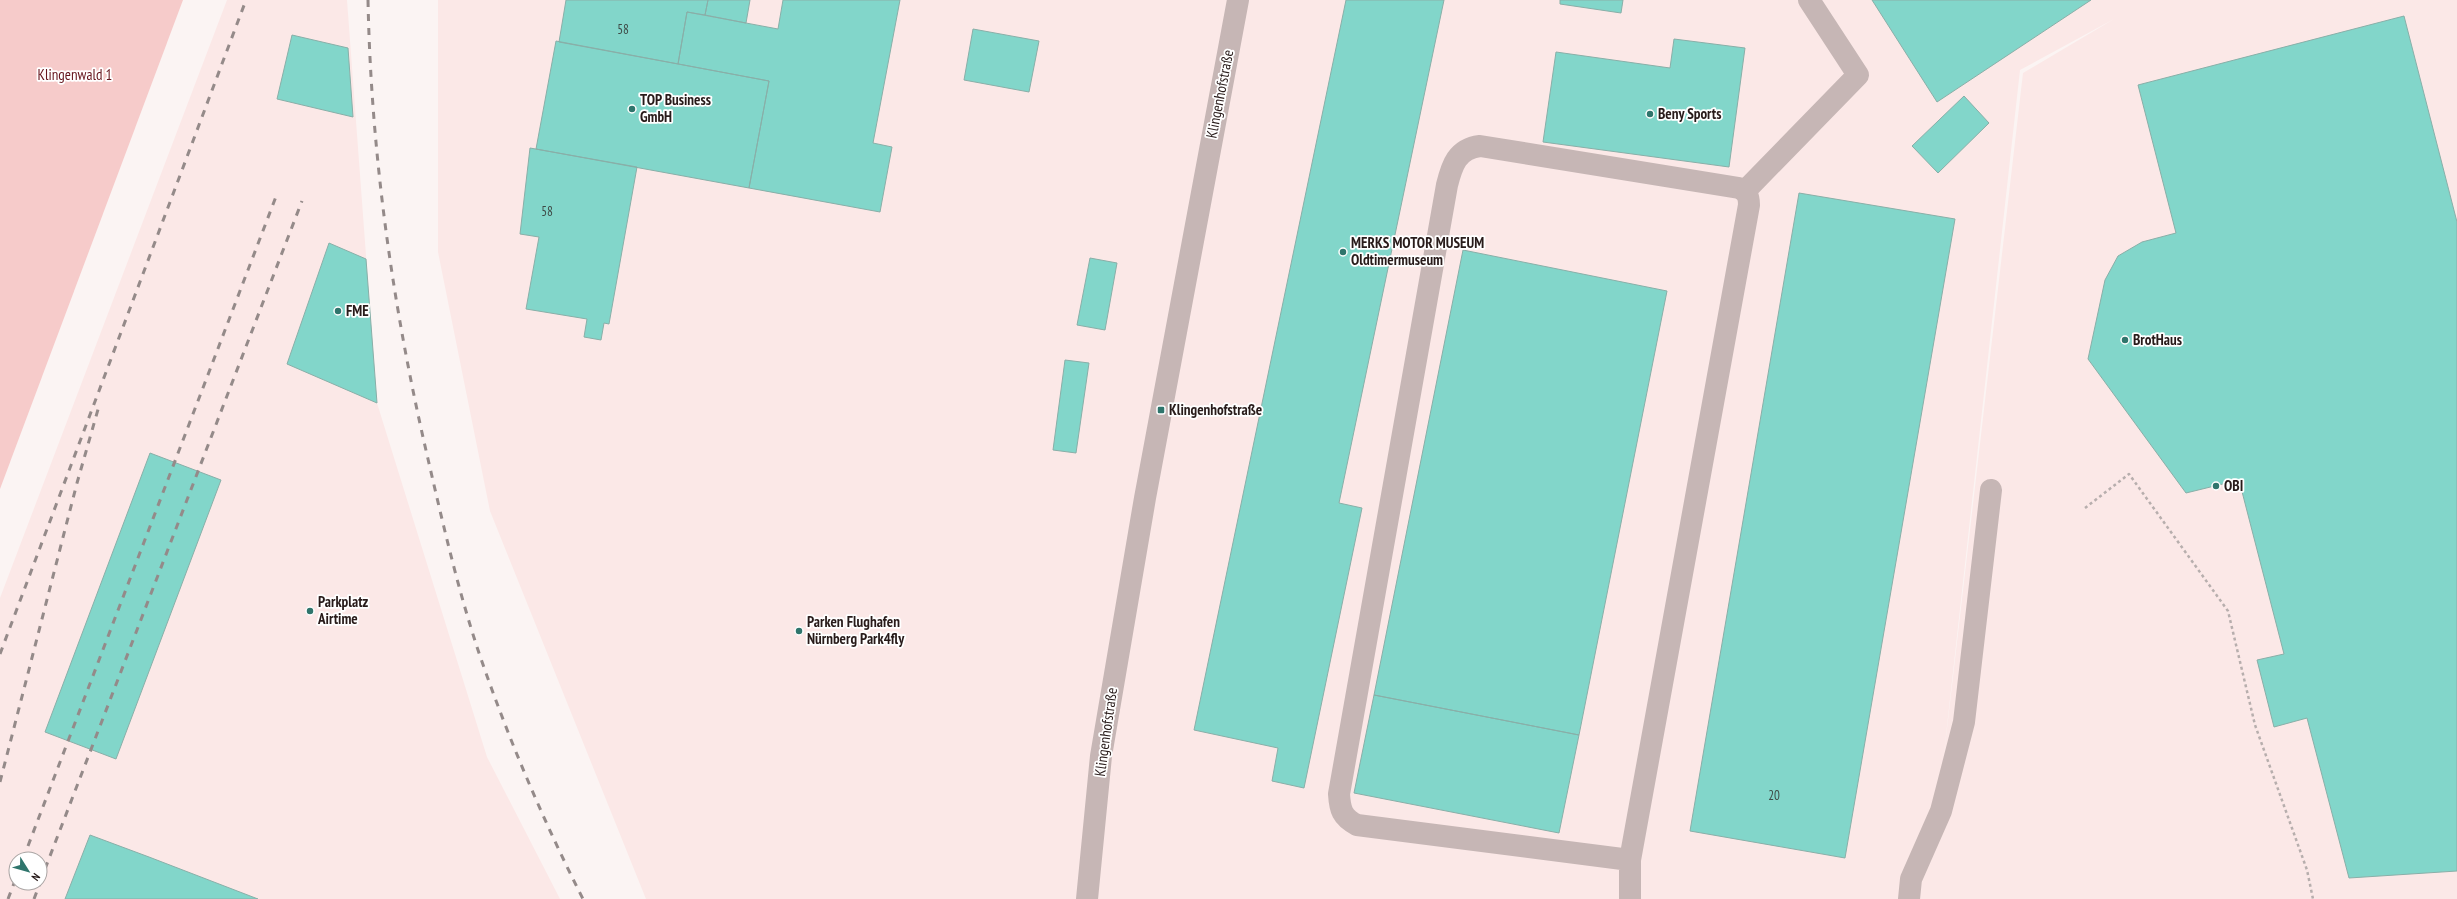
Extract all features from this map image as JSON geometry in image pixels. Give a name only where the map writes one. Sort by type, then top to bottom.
[{"type":"street","name":"Klingenhofstraße","points":[[1087,899],[1101,756],[1139,529],[1238,0]]},
{"type":"street","points":[[1745,191],[1858,75],[1809,0]]},
{"type":"street","points":[[1630,860],[1357,825],[1342,815],[1339,794],[1452,164],[1470,147],[1480,146],[1745,191],[1749,196],[1749,205],[1630,860],[1630,899]]},
{"type":"street","points":[[1909,899],[1911,879],[1941,811],[1964,722],[1991,490]]},
{"type":"path","points":[[2085,508],[2129,474],[2228,611],[2255,725],[2307,870],[2313,899]]},
{"type":"shaded area","points":[[227,0],[347,0],[377,403],[487,757],[560,899],[0,899],[0,598]]},
{"type":"shaded area","points":[[438,0],[2457,0],[2457,899],[646,899],[490,511],[438,252]],"holes":[[[2114,19],[2023,73],[1941,780],[2020,70]]]},
{"type":"green space","name":"Klingenwald 1","points":[[0,0],[183,0],[0,489]]},
{"type":"building","points":[[566,0],[708,0],[705,15],[687,12],[678,64],[559,42]]},
{"type":"building","points":[[708,0],[750,0],[746,23],[705,15]]},
{"type":"building","points":[[783,0],[900,0],[873,143],[892,147],[880,212],[749,188],[769,81],[678,64],[687,12],[778,29]]},
{"type":"building","name":"MERKS MOTOR MUSEUM Oldtimermuseum","points":[[1346,0],[1444,0],[1339,503],[1362,508],[1304,788],[1272,781],[1278,748],[1194,730]]},
{"type":"building","points":[[1560,0],[1623,0],[1621,13],[1560,4]]},
{"type":"building","points":[[1872,0],[2091,0],[1937,102]]},
{"type":"building","points":[[2404,16],[2457,222],[2457,871],[2349,878],[2307,718],[2274,727],[2257,660],[2284,654],[2239,480],[2186,493],[2088,359],[2105,280],[2118,256],[2142,242],[2176,233],[2138,85]]},
{"type":"building","points":[[973,29],[1039,41],[1029,92],[964,80]]},
{"type":"building","points":[[292,35],[348,48],[353,117],[277,99]]},
{"type":"building","points":[[1674,39],[1745,48],[1729,167],[1543,142],[1556,52],[1670,68]]},
{"type":"building","points":[[556,41],[769,81],[749,188],[536,149]]},
{"type":"building","points":[[1964,96],[1989,123],[1938,173],[1912,146]]},
{"type":"building","points":[[530,148],[637,167],[609,324],[604,323],[601,340],[584,337],[587,319],[526,309],[539,237],[520,234]]},
{"type":"building","points":[[1799,193],[1955,219],[1845,858],[1690,831]]},
{"type":"building","name":"FME","points":[[329,243],[366,259],[377,403],[287,364]]},
{"type":"building","points":[[1463,250],[1667,291],[1579,735],[1374,695]]},
{"type":"building","points":[[1090,258],[1117,263],[1105,330],[1077,325]]},
{"type":"building","points":[[1065,360],[1089,363],[1076,453],[1053,450]]},
{"type":"building","points":[[150,453],[221,480],[116,759],[45,732]]},
{"type":"building","points":[[1374,695],[1579,735],[1559,833],[1354,793]]},
{"type":"building","points":[[90,835],[149,857],[258,899],[65,899]]},
{"type":"railway","points":[[0,654],[246,0]]},
{"type":"railway","points":[[368,0],[370,58],[379,173],[394,288],[415,403],[445,532],[471,629],[490,685],[540,809],[583,899]]},
{"type":"railway","points":[[26,851],[277,194]]},
{"type":"railway","points":[[48,861],[302,201]]},
{"type":"railway","points":[[0,782],[77,483],[99,406]]},
{"type":"railway","points":[[8,899],[11,891]]},
{"type":"railway","points":[[34,899],[37,891]]},
{"type":"place","name":"TOP Business GmbH","points":[[632,109]]},
{"type":"place","name":"Beny Sports","points":[[1650,114]]},
{"type":"place","name":"MERKS MOTOR MUSEUM Oldtimermuseum","points":[[1343,252]]},
{"type":"place","name":"FME","points":[[338,311]]},
{"type":"place","name":"BrotHaus","points":[[2125,340]]},
{"type":"place","name":"Klingenhofstraße","points":[[1161,410]]},
{"type":"place","name":"OBI","points":[[2216,486]]},
{"type":"place","name":"Parkplatz Airtime","points":[[310,611]]},
{"type":"place","name":"Parken Flughafen Nürnberg Park4fly","points":[[799,631]]}]
